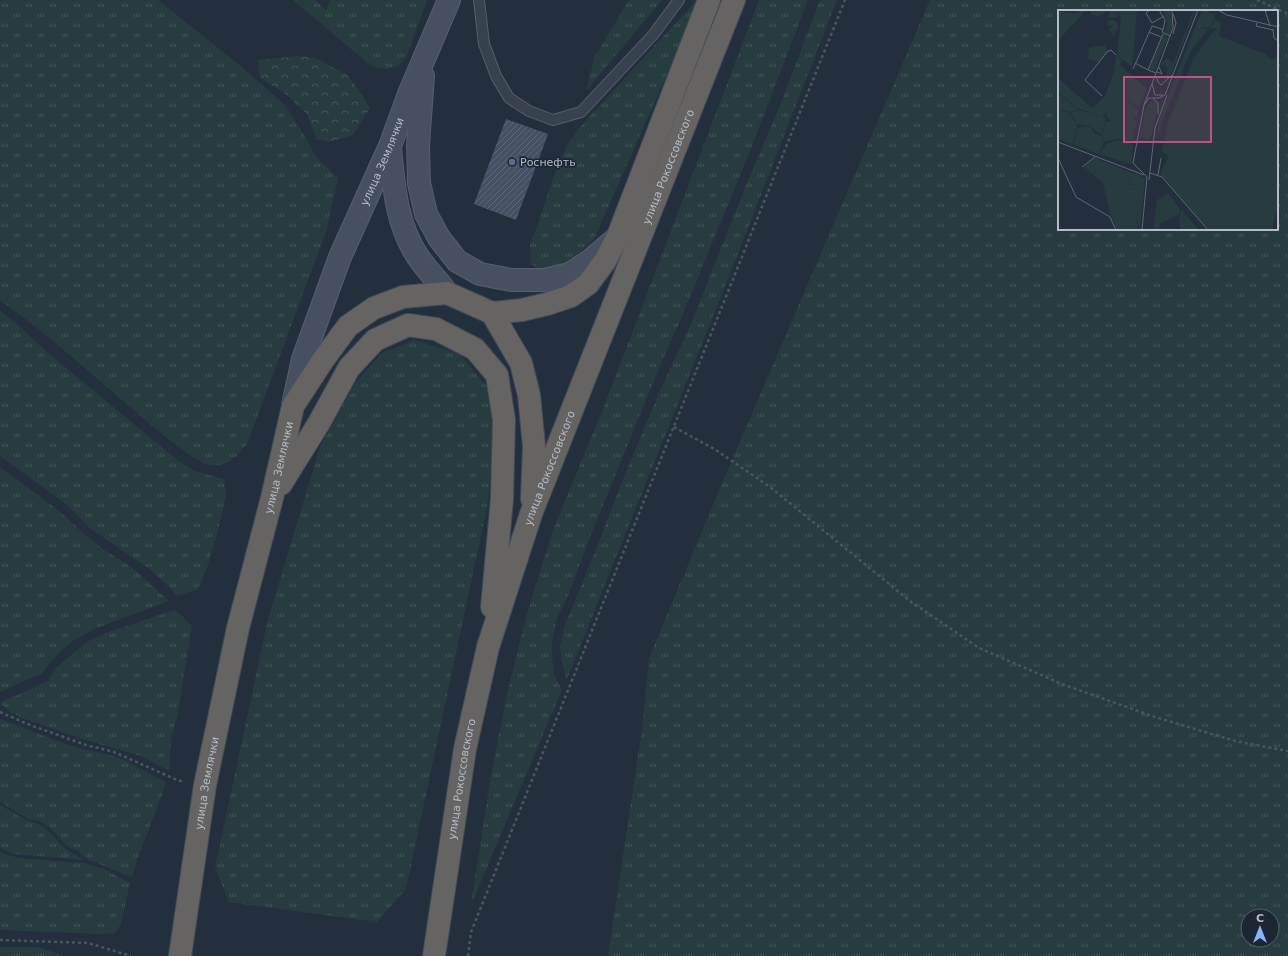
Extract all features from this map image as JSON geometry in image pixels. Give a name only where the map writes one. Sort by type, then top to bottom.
[{"type":"highway","name":"улица Рокоссовского","points":[[492,313],[547,304],[571,296],[588,284],[605,260],[618,236],[709,0]]},
{"type":"highway","name":"улица Рокоссовского","points":[[434,956],[465,749],[488,647],[531,514],[734,0]]},
{"type":"highway","points":[[293,406],[348,326],[374,308],[403,297],[447,293],[492,313],[521,363],[529,395],[534,446],[531,514]]},
{"type":"highway","points":[[272,498],[319,423],[349,368],[375,340],[408,325],[436,329],[475,349],[497,375],[504,420],[502,498],[488,647]]},
{"type":"highway","name":"улица Землячки","points":[[180,956],[205,785],[238,628],[272,498],[293,406]]},
{"type":"main road","name":"улица Землячки","points":[[293,406],[303,359],[340,257],[390,146],[409,94],[449,0]]},
{"type":"main road","points":[[424,59],[418,145],[419,183],[426,214],[439,238],[457,260],[480,274],[511,280],[545,280],[570,274],[591,260],[618,236]]},
{"type":"main road","points":[[390,146],[395,196],[403,227],[418,257],[447,293]]},
{"type":"lane","points":[[479,0],[484,44],[496,76],[509,98],[529,111],[553,120],[581,112],[653,35],[679,0]]},
{"type":"path","points":[[468,956],[471,932],[845,0]]},
{"type":"path","points":[[1257,0],[1288,14]]},
{"type":"path","points":[[674,427],[716,450],[770,487],[910,601],[979,648],[1062,684],[1152,716],[1235,741],[1288,751]]},
{"type":"path","points":[[0,712],[79,742],[114,752],[177,780],[205,785]]},
{"type":"path","points":[[0,940],[88,943],[131,956]]},
{"type":"green space","points":[[0,0],[158,0],[242,67],[286,106],[316,157],[338,178],[326,232],[247,444],[232,460],[227,463],[217,465],[205,464],[187,453],[63,349],[0,300]]},
{"type":"green space","points":[[293,0],[315,0],[326,10],[330,0],[427,0],[406,58],[398,66],[388,69],[370,65]]},
{"type":"green space","points":[[629,0],[662,0],[586,91],[595,56]]},
{"type":"green space","points":[[697,0],[700,0],[594,239],[565,266],[540,270],[531,264],[530,244],[553,178],[568,144],[578,129]]},
{"type":"green space","points":[[759,0],[808,0],[752,146],[681,319],[662,361],[590,537],[569,593],[556,621],[552,643],[552,657],[554,675],[562,690],[471,905],[489,787],[507,693],[526,617],[553,530],[603,409]]},
{"type":"green space","points":[[820,0],[837,0],[730,274],[567,679],[562,663],[560,646],[565,625],[659,393],[691,324],[749,178],[779,108]]},
{"type":"green space","points":[[930,0],[1288,0],[1288,956],[608,956],[643,722],[649,658],[726,474]]},
{"type":"green space","points":[[298,56],[316,58],[347,75],[359,90],[370,108],[353,135],[329,142],[317,139],[307,114],[286,94],[260,78],[258,60]]},
{"type":"green space","points":[[0,311],[17,324],[48,353],[180,462],[195,471],[224,479],[226,495],[218,530],[207,568],[198,589],[177,596],[147,567],[91,529],[66,504],[0,456]]},
{"type":"green space","points":[[414,340],[459,354],[488,388],[494,424],[488,502],[406,889],[377,922],[229,902],[215,868],[267,623],[320,447],[356,382],[382,353]]},
{"type":"green space","points":[[0,467],[58,510],[104,550],[130,566],[169,601],[94,629],[71,642],[55,657],[42,673],[0,692]]},
{"type":"green space","points":[[174,610],[192,626],[177,717],[171,739],[169,771],[141,756],[85,740],[25,719],[10,712],[0,703],[49,680],[56,668],[87,642],[103,634]]},
{"type":"green space","points":[[0,719],[72,746],[122,759],[166,782],[132,877],[89,860],[78,851],[67,846],[50,828],[40,821],[29,819],[0,801]]},
{"type":"green space","points":[[0,805],[26,820],[39,824],[51,833],[64,848],[84,860],[14,854],[0,848]]},
{"type":"green space","points":[[0,852],[18,858],[84,863],[104,869],[130,883],[121,924],[115,933],[102,934],[0,930]]},
{"type":"green space","points":[[0,947],[38,947],[64,956],[0,956]]},
{"type":"building","points":[[506,119],[548,134],[516,220],[474,204]]},
{"type":"place","name":"Роснефть","points":[[512,162]]}]
